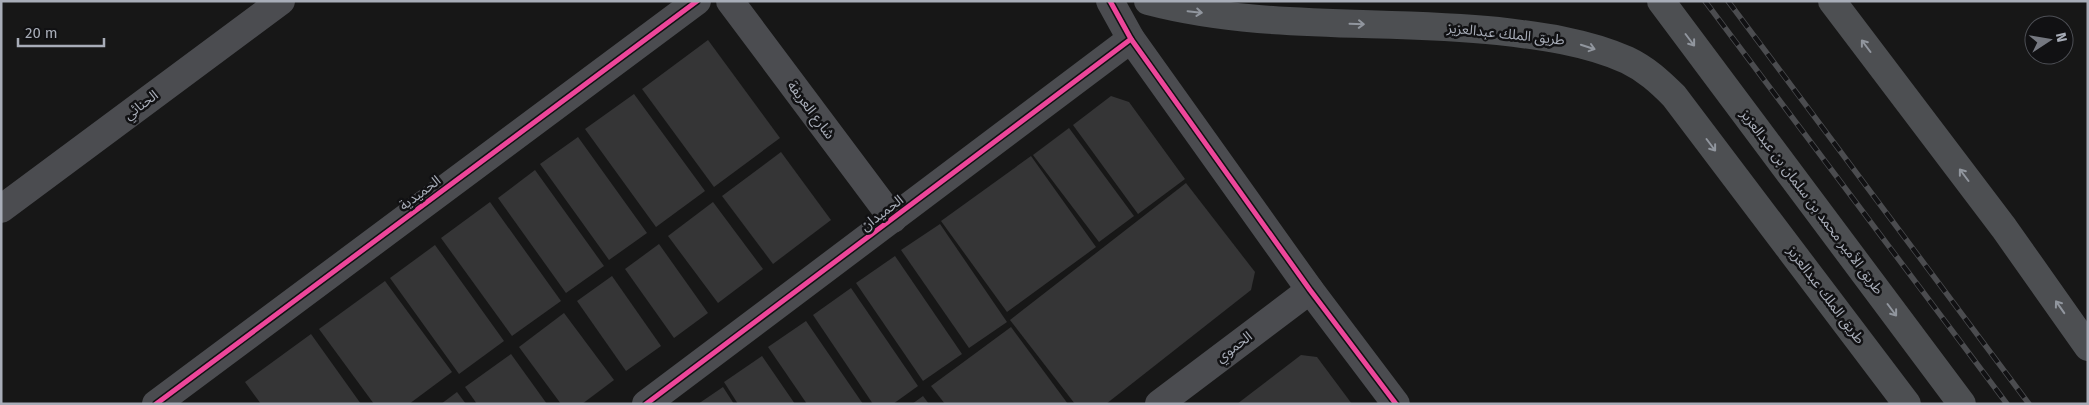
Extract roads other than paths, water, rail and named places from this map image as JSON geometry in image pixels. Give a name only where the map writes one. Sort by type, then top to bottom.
[{"type":"main road","name":"طريق الملك عبدالعزيز","points":[[1148,1],[1185,11],[1272,20],[1468,28],[1522,34],[1571,42],[1626,60],[1652,74],[1674,96],[1907,404]]},
{"type":"main road","name":"طريق الأمير محمد بن سلمان بن عبدالعزيز","points":[[1661,1],[1962,404]]},
{"type":"main road","points":[[1832,1],[2004,228],[2088,347]]},
{"type":"street","name":"الحنائي","points":[[1,209],[281,1]]},
{"type":"street","name":"الحميدية","points":[[156,404],[697,1]]},
{"type":"street","name":"شارع العريفة","points":[[730,1],[893,219]]},
{"type":"street","points":[[1110,1],[1131,39],[1310,290],[1396,404]]},
{"type":"street","name":"الحميدان","points":[[646,404],[1131,39]]},
{"type":"street","name":"الحموي","points":[[1159,404],[1310,290]]},
{"type":"railway","points":[[1705,1],[2007,404]]},
{"type":"railway","points":[[1728,1],[2029,404]]}]
